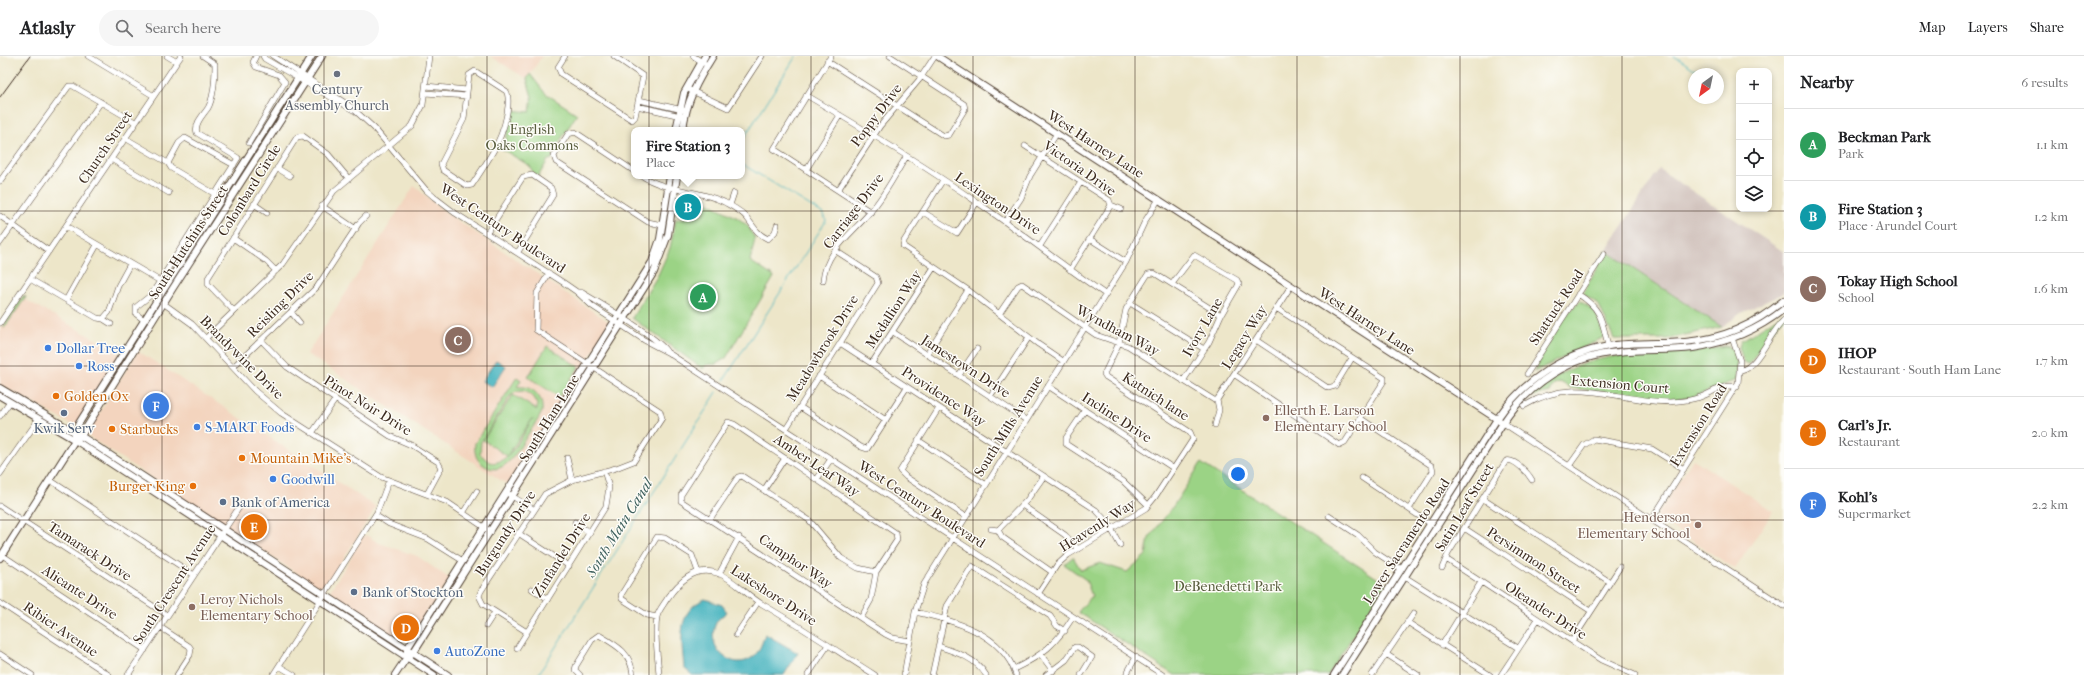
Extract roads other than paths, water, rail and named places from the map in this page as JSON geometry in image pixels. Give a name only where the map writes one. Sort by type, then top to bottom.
[{"type":"main road","name":"South Hutchins Street","points":[[74,432],[312,56]]},
{"type":"main road","name":"South Hutchins Street","points":[[1,557],[75,440],[81,436],[110,388],[322,56]]},
{"type":"main road","points":[[677,127],[689,90],[704,61],[713,56]]},
{"type":"main road","name":"West Harney Lane","points":[[936,56],[1500,421]]},
{"type":"main road","points":[[682,113],[683,127]]},
{"type":"main road","name":"South Ham Lane","points":[[620,320],[658,265],[668,235],[670,179]]},
{"type":"main road","name":"South Ham Lane","points":[[395,675],[407,657],[413,653],[514,496],[620,320],[652,262],[671,188],[676,179]]},
{"type":"main road","points":[[1500,421],[1517,394],[1543,373],[1571,357],[1608,346],[1695,341],[1728,332],[1756,320],[1784,300]]},
{"type":"main road","points":[[1500,421],[1538,384],[1556,372],[1577,362],[1612,352],[1692,348],[1732,338],[1755,328],[1784,309]]},
{"type":"main road","points":[[1732,338],[1734,333],[1753,324],[1756,320]]},
{"type":"main road","name":"South Ham Lane","points":[[407,649],[507,492],[591,367]]},
{"type":"main road","points":[[110,374],[110,388]]},
{"type":"main road","points":[[0,388],[81,436],[448,675]]},
{"type":"main road","points":[[0,396],[75,440],[434,675]]},
{"type":"main road","name":"Lower Sacramento Road","points":[[1342,675],[1404,573],[1431,524],[1500,421]]},
{"type":"main road","name":"Lower Sacramento Road","points":[[1334,675],[1404,573],[1419,555],[1500,421]]},
{"type":"main road","points":[[74,432],[75,440]]},
{"type":"main road","points":[[132,477],[146,478]]},
{"type":"main road","points":[[1419,555],[1419,549],[1432,529],[1431,524]]},
{"type":"main road","points":[[407,649],[407,657]]},
{"type":"street","points":[[88,56],[154,96]]},
{"type":"street","points":[[167,56],[177,62]]},
{"type":"street","name":"Church Street","points":[[0,323],[181,56]]},
{"type":"street","points":[[144,320],[136,314],[136,307],[151,295],[238,158],[196,133],[196,126],[211,102],[215,73],[215,64],[203,56]]},
{"type":"street","points":[[249,143],[285,82],[279,75],[256,67],[253,61],[256,56]]},
{"type":"street","name":"West Century Boulevard","points":[[263,56],[265,59],[307,80],[353,110],[374,128],[426,190],[456,213],[518,252],[577,292],[581,292],[620,320],[652,338],[667,352],[1163,675]]},
{"type":"street","name":"West Century Boulevard","points":[[273,56],[300,76]]},
{"type":"street","points":[[206,338],[290,256],[322,206],[334,191],[405,134],[418,119],[423,105],[429,56]]},
{"type":"street","points":[[565,56],[558,67],[560,74],[633,122],[643,76],[614,56]]},
{"type":"street","points":[[693,56],[704,61]]},
{"type":"street","points":[[689,90],[724,108],[729,107],[762,56]]},
{"type":"street","points":[[831,56],[774,149],[871,212]]},
{"type":"street","points":[[827,61],[944,136],[949,135],[965,109],[964,104],[890,56]]},
{"type":"street","name":"Poppy Drive","points":[[838,190],[873,136],[936,56]]},
{"type":"street","points":[[471,70],[478,71],[506,91],[508,96],[507,119],[500,140],[472,185],[469,186],[465,185],[441,168],[464,119],[467,90],[471,70]]},
{"type":"street","points":[[0,181],[68,86],[73,86],[135,122]]},
{"type":"street","points":[[426,86],[467,90]]},
{"type":"street","points":[[425,93],[467,96]]},
{"type":"street","name":"Lexington Drive","points":[[806,95],[977,202],[1105,294]]},
{"type":"street","points":[[0,243],[101,102]]},
{"type":"street","points":[[638,103],[682,113]]},
{"type":"street","points":[[806,170],[840,115]]},
{"type":"street","points":[[631,169],[575,132],[568,134],[554,156],[556,162],[648,222],[662,226]]},
{"type":"street","points":[[1005,222],[1057,133]]},
{"type":"street","name":"Colombard Circle","points":[[233,310],[207,281],[254,204],[298,137],[303,136],[328,154],[349,179]]},
{"type":"street","points":[[125,138],[168,163],[171,168],[215,194]]},
{"type":"street","points":[[168,163],[179,143],[185,138],[234,165]]},
{"type":"street","name":"Victoria Drive","points":[[1026,146],[1109,200],[1111,205],[1121,209]]},
{"type":"street","name":"Carriage Drive","points":[[823,281],[824,272],[836,250],[845,238],[871,212],[906,157]]},
{"type":"street","points":[[111,160],[169,193]]},
{"type":"street","points":[[277,168],[290,176]]},
{"type":"street","points":[[487,233],[523,177],[532,175],[552,188],[554,195],[518,252]]},
{"type":"street","points":[[648,179],[657,184],[671,188],[712,197],[730,205],[746,216],[754,230],[766,239],[770,239],[777,224]]},
{"type":"street","points":[[943,180],[904,241],[903,246],[968,290],[1029,338],[1064,361]]},
{"type":"street","points":[[1040,246],[1081,182]]},
{"type":"street","points":[[730,205],[734,193]]},
{"type":"street","name":"South Mills Avenue","points":[[904,675],[915,612],[924,584],[985,484],[1126,262],[1145,221],[1159,199]]},
{"type":"street","points":[[923,212],[957,233],[977,202]]},
{"type":"street","points":[[254,204],[267,213]]},
{"type":"street","points":[[1070,270],[1111,205]]},
{"type":"street","points":[[322,206],[356,229]]},
{"type":"street","points":[[0,216],[49,251]]},
{"type":"street","name":"Reisling Drive","points":[[233,367],[317,287],[366,216]]},
{"type":"street","points":[[66,226],[160,281]]},
{"type":"street","points":[[233,238],[266,261],[276,271]]},
{"type":"street","points":[[1090,239],[1126,262]]},
{"type":"street","points":[[66,300],[97,245]]},
{"type":"street","name":"Meadowbrook Drive","points":[[786,429],[878,283],[878,280],[836,250]]},
{"type":"street","name":"Ivory Lane","points":[[1172,284],[1194,254],[1237,280],[1239,284],[1204,349],[1183,381]]},
{"type":"street","name":"Shattuck Road","points":[[1527,374],[1604,254]]},
{"type":"street","points":[[103,319],[109,312],[118,286],[130,264]]},
{"type":"street","name":"Medallion Way","points":[[872,363],[934,267]]},
{"type":"street","points":[[1120,343],[1124,317],[1130,303],[1151,272],[1221,315]]},
{"type":"street","points":[[549,273],[537,293],[536,330],[591,367]]},
{"type":"street","points":[[30,279],[97,318],[103,319],[111,324]]},
{"type":"street","name":"Wyndham Way","points":[[999,314],[1018,286],[1022,284],[1104,339],[1120,343],[1135,350],[1214,400],[1217,400]]},
{"type":"street","name":"Legacy Way","points":[[1217,400],[1235,375],[1291,286]]},
{"type":"street","points":[[927,354],[968,290]]},
{"type":"street","points":[[1578,294],[1591,302],[1598,310],[1608,346]]},
{"type":"street","name":"Brandywine Drive","points":[[164,303],[187,320],[206,338],[267,402],[312,433],[389,480],[447,502],[491,532]]},
{"type":"street","points":[[1130,303],[1204,349]]},
{"type":"street","points":[[1235,375],[1339,445],[1346,442],[1384,378],[1276,308]]},
{"type":"street","points":[[291,312],[300,323]]},
{"type":"street","points":[[1741,370],[1750,367],[1783,322]]},
{"type":"street","name":"Jamestown Drive","points":[[893,332],[991,395],[1026,420]]},
{"type":"street","points":[[991,395],[1029,338]]},
{"type":"street","name":"Extension Road","points":[[1652,519],[1737,386],[1741,370],[1740,361],[1732,338]]},
{"type":"street","name":"Pinot Noir Drive","points":[[261,340],[286,367],[390,436],[411,445],[441,465],[427,494]]},
{"type":"street","points":[[1256,340],[1328,388],[1335,386],[1352,358]]},
{"type":"street","name":"Providence Way","points":[[840,342],[1096,510],[1110,528],[1120,545]]},
{"type":"street","name":"Katnich lane","points":[[1120,343],[1104,371],[1106,377],[1192,435]]},
{"type":"street","points":[[959,375],[977,349]]},
{"type":"street","name":"Burgundy Drive","points":[[495,612],[479,599],[481,591],[533,509],[550,490],[572,480],[630,463],[638,457],[662,418],[660,411],[591,367]]},
{"type":"street","points":[[819,376],[886,420]]},
{"type":"street","name":"Incline Drive","points":[[1048,386],[1173,468]]},
{"type":"street","name":"Extension Court","points":[[1524,406],[1537,399],[1565,390],[1592,391],[1673,402],[1699,398],[1728,386],[1737,386]]},
{"type":"street","points":[[800,407],[864,449],[868,448],[907,387]]},
{"type":"street","points":[[312,433],[335,400]]},
{"type":"street","points":[[1215,425],[1219,410],[1217,400]]},
{"type":"street","points":[[0,416],[10,402]]},
{"type":"street","points":[[939,408],[900,469],[906,477],[965,516]]},
{"type":"street","points":[[1085,410],[1065,441],[1066,444],[1123,480],[1148,505]]},
{"type":"street","points":[[1360,418],[1434,468],[1409,510]]},
{"type":"street","points":[[0,474],[39,419]]},
{"type":"street","name":"West Harney Lane","points":[[1500,421],[1784,606]]},
{"type":"street","name":"Amber Leaf Way","points":[[684,490],[724,426],[729,422],[817,479],[896,533],[898,538],[876,572]]},
{"type":"street","name":"Heavenly Way","points":[[1038,594],[1052,572],[1062,560],[1148,505],[1193,439],[1192,435]]},
{"type":"street","points":[[1569,466],[1584,445],[1594,439],[1652,449],[1684,469]]},
{"type":"street","points":[[918,440],[985,484]]},
{"type":"street","points":[[567,458],[572,480]]},
{"type":"street","points":[[764,490],[785,458]]},
{"type":"street","points":[[817,479],[831,459]]},
{"type":"street","name":"Satin Leaf Street","points":[[1442,568],[1446,558],[1464,528],[1508,460],[1512,461],[1526,472],[1532,480]]},
{"type":"street","name":"Zinfandel Drive","points":[[517,648],[590,533],[608,500],[609,487],[604,471]]},
{"type":"street","points":[[710,519],[738,477],[742,476],[748,479],[813,524],[828,545],[841,558],[858,568],[876,572],[871,600],[861,618]]},
{"type":"street","points":[[998,530],[1022,505],[1044,476]]},
{"type":"street","points":[[1362,478],[1431,524]]},
{"type":"street","points":[[50,480],[194,575]]},
{"type":"street","points":[[273,675],[375,515],[389,480]]},
{"type":"street","name":"Camphor Way","points":[[684,490],[680,498],[683,503],[739,537],[893,638],[910,641]]},
{"type":"street","points":[[463,513],[477,491]]},
{"type":"street","points":[[507,492],[533,509]]},
{"type":"street","points":[[1483,499],[1610,582]]},
{"type":"street","points":[[1022,505],[1065,535],[1078,549]]},
{"type":"street","name":"Tamarack Drive","points":[[0,506],[168,615]]},
{"type":"street","name":"South Crescent Avenue","points":[[128,675],[240,506]]},
{"type":"street","points":[[375,515],[389,524],[428,539],[463,561]]},
{"type":"street","points":[[1329,516],[1358,535],[1375,552],[1404,573],[1518,648]]},
{"type":"street","points":[[575,522],[590,533]]},
{"type":"street","name":"Persimmon Street","points":[[1464,528],[1591,611]]},
{"type":"street","points":[[991,529],[998,530]]},
{"type":"street","points":[[998,530],[1002,537],[1052,572]]},
{"type":"street","points":[[518,533],[568,566]]},
{"type":"street","points":[[657,617],[647,615],[622,599],[621,595],[658,537],[665,538],[692,555],[696,562],[698,572],[680,581],[657,617],[659,675]]},
{"type":"street","points":[[719,574],[739,537]]},
{"type":"street","name":"Alicante Drive","points":[[1,557],[145,650]]},
{"type":"street","name":"Oleander Drive","points":[[1446,558],[1608,664],[1632,674]]},
{"type":"street","points":[[932,675],[948,602],[970,568],[974,566],[1050,616],[1057,626],[1065,630]]},
{"type":"street","points":[[1572,641],[1620,568]]},
{"type":"street","name":"Lakeshore Drive","points":[[698,572],[719,574],[758,602],[874,675]]},
{"type":"street","points":[[1442,645],[1481,582]]},
{"type":"street","points":[[532,589],[548,599]]},
{"type":"street","points":[[736,635],[758,602]]},
{"type":"street","name":"Ribier Avenue","points":[[0,603],[109,675]]},
{"type":"street","points":[[486,626],[495,612],[527,632]]},
{"type":"street","points":[[915,612],[944,619],[969,628],[989,638],[1002,650],[1014,668],[1016,675]]},
{"type":"street","points":[[1372,675],[1414,613]]},
{"type":"street","points":[[1014,668],[1041,655],[1058,640],[1073,617]]},
{"type":"street","points":[[1501,675],[1538,618]]},
{"type":"street","points":[[1407,622],[1490,675]]},
{"type":"street","points":[[160,627],[189,646],[191,649],[190,655],[177,675]]},
{"type":"street","points":[[580,675],[575,670],[576,666],[592,640],[599,635],[626,653],[630,660],[633,675]]},
{"type":"street","points":[[808,675],[828,645]]},
{"type":"street","points":[[938,646],[965,656],[982,668],[986,675]]},
{"type":"street","points":[[1046,675],[1066,660],[1075,647],[1078,647],[1092,657],[1081,675]]},
{"type":"street","points":[[0,654],[32,675]]},
{"type":"street","points":[[1386,654],[1418,675]]},
{"type":"street","points":[[1041,655],[1053,671]]},
{"type":"street","points":[[1126,675],[1136,658]]},
{"type":"street","points":[[279,666],[294,675]]},
{"type":"street","points":[[1632,667],[1632,674]]},
{"type":"water","points":[[496,360],[506,366],[492,387],[482,381]]},
{"type":"water","points":[[705,599],[722,605],[727,612],[716,623],[713,632],[717,649],[723,656],[738,662],[746,661],[754,656],[758,651],[765,634],[798,653],[784,675],[692,675],[684,668],[682,628],[689,611],[695,604]]},
{"type":"waterway","name":"South Main Canal","points":[[745,136],[796,56]]},
{"type":"waterway","points":[[1674,56],[1693,68]]},
{"type":"waterway","name":"South Main Canal","points":[[724,380],[826,221],[822,213],[745,166]]},
{"type":"waterway","name":"South Main Canal","points":[[538,675],[717,392]]},
{"type":"railway","points":[[0,97],[30,56]]},
{"type":"place","name":"Century Assembly Church","points":[[337,74]]},
{"type":"place","name":"Fire Station 3","points":[[688,207]]},
{"type":"place","name":"Beckman Park","points":[[703,297]]},
{"type":"place","name":"Tokay High School","points":[[458,340]]},
{"type":"place","name":"Dollar Tree","points":[[48,348]]},
{"type":"place","name":"Ross","points":[[79,366]]},
{"type":"place","name":"Golden Ox","points":[[56,396]]},
{"type":"place","name":"Kohl's","points":[[156,406]]},
{"type":"place","name":"Kwik Serv","points":[[64,413]]},
{"type":"place","name":"Ellerth E. Larson Elementary School","points":[[1266,418]]},
{"type":"place","name":"S-MART Foods","points":[[197,427]]},
{"type":"place","name":"Starbucks","points":[[112,429]]},
{"type":"place","name":"Mountain Mike's","points":[[242,458]]},
{"type":"place","name":"Goodwill","points":[[273,479]]},
{"type":"place","name":"Burger King","points":[[193,486]]},
{"type":"place","name":"Bank of America","points":[[223,502]]},
{"type":"place","name":"Henderson Elementary School","points":[[1698,525]]},
{"type":"place","name":"Carl's Jr.","points":[[254,527]]},
{"type":"place","name":"Bank of Stockton","points":[[354,592]]},
{"type":"place","name":"Leroy Nichols Elementary School","points":[[192,607]]},
{"type":"place","name":"IHOP","points":[[406,628]]},
{"type":"place","name":"AutoZone","points":[[437,651]]},
{"type":"park label","name":"English Oaks Commons","points":[[532,138]]},
{"type":"park label","name":"DeBenedetti Park","points":[[1228,586]]}]
